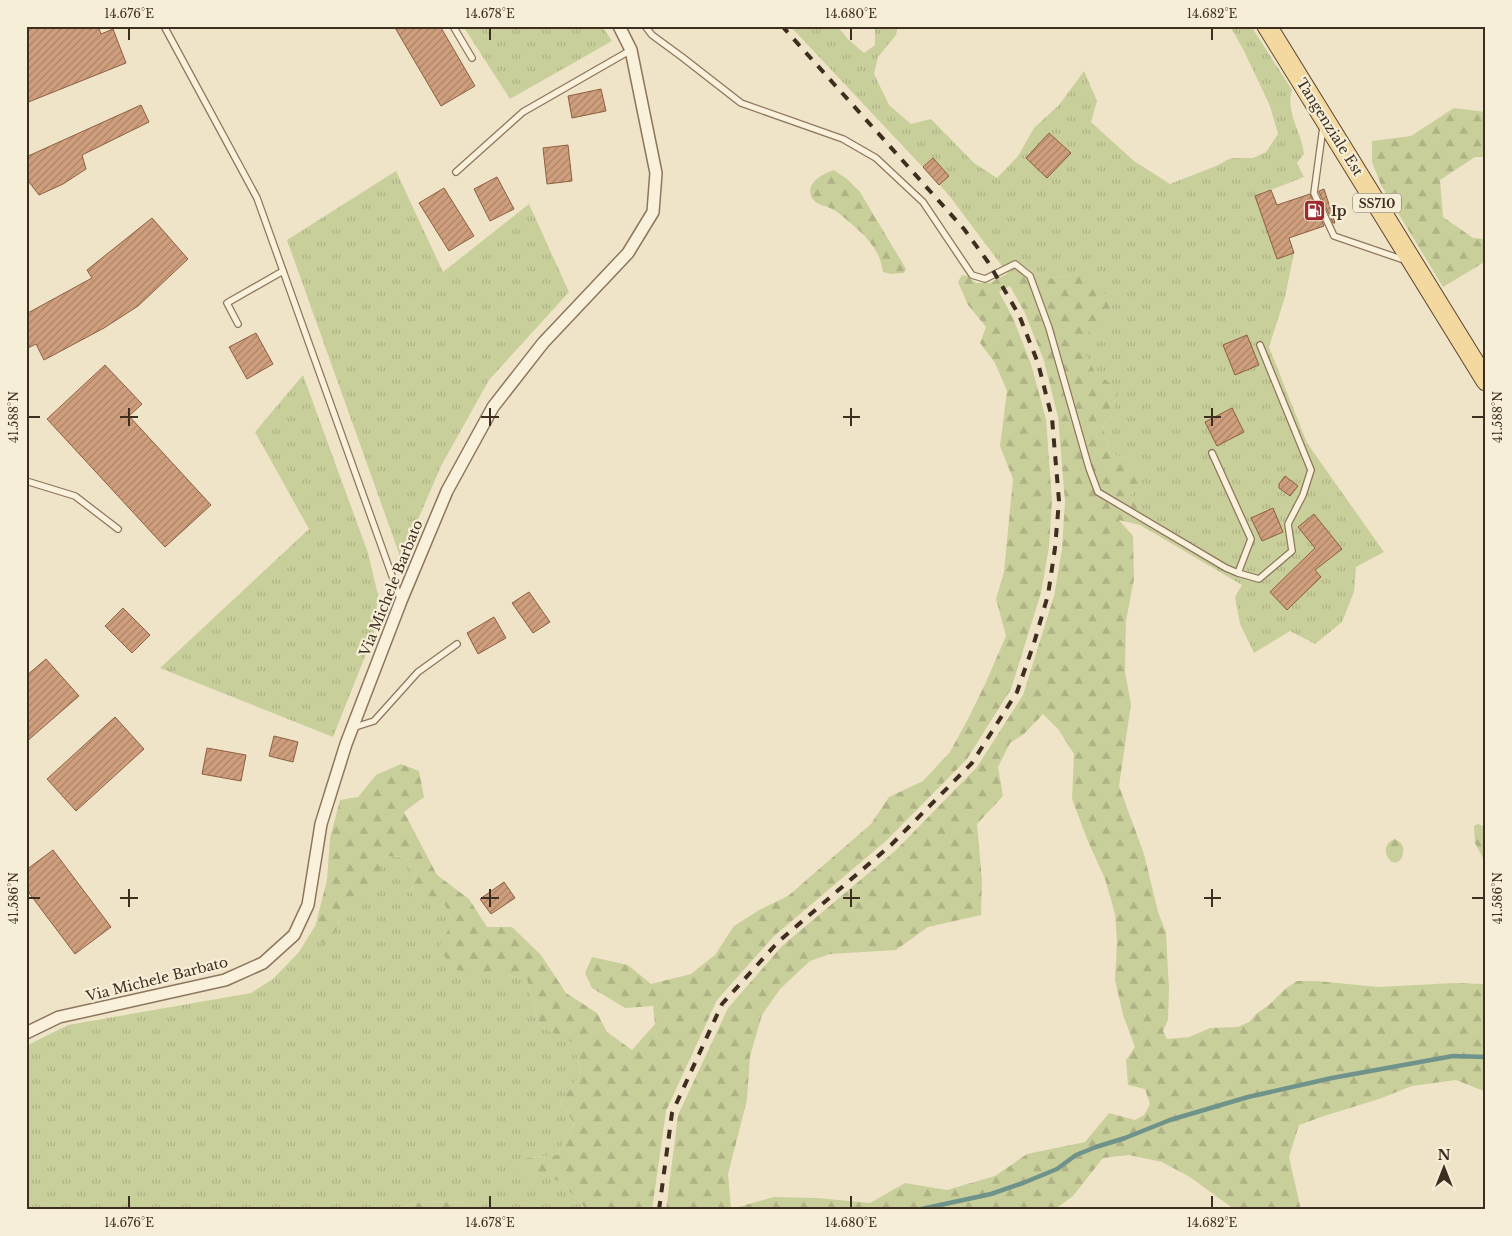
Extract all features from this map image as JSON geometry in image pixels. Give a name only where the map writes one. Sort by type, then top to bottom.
[{"type":"main road","name":"Tangenziale Est","points":[[1267,26],[1486,380]]},
{"type":"street","name":"Via Michele Barbato","points":[[26,1033],[59,1017],[225,980],[263,963],[294,935],[308,905],[321,824],[332,785],[401,601],[446,491],[494,407],[543,343],[628,253],[652,212],[656,174],[630,50],[619,26]]},
{"type":"lane","points":[[164,26],[257,198],[401,601]]},
{"type":"lane","points":[[453,26],[472,58]]},
{"type":"lane","points":[[646,26],[652,35],[741,104],[843,139],[876,158],[923,202],[972,276],[985,279],[1015,264],[1030,276],[1049,328],[1089,468],[1098,492],[1226,568],[1259,579],[1292,551],[1288,524],[1303,495],[1311,470],[1260,345]]},
{"type":"lane","points":[[456,172],[524,112],[630,50]]},
{"type":"lane","points":[[1324,118],[1314,193],[1334,236],[1414,263]]},
{"type":"lane","points":[[238,324],[227,303],[283,271]]},
{"type":"lane","points":[[1212,453],[1251,538],[1238,573]]},
{"type":"lane","points":[[26,481],[75,496],[118,529]]},
{"type":"lane","points":[[352,728],[374,721],[418,672],[457,644]]},
{"type":"green space","points":[[463,26],[602,26],[612,41],[510,99]]},
{"type":"green space","points":[[790,26],[837,26],[864,53],[875,45],[875,29],[877,26],[898,26],[896,35],[878,57],[874,74],[889,105],[911,124],[931,119],[974,163],[997,178],[1018,156],[1034,128],[1059,105],[1084,71],[1097,101],[1091,122],[1134,161],[1170,184],[1231,158],[1253,158],[1266,152],[1278,134],[1270,106],[1230,26],[1251,26],[1292,90],[1290,98],[1292,114],[1304,154],[1297,163],[1304,177],[1255,196],[1277,259],[1294,253],[1285,297],[1269,347],[1307,443],[1384,552],[1356,567],[1354,592],[1342,622],[1315,644],[1290,631],[1254,653],[1240,624],[1235,597],[1242,585],[1140,525],[1138,509],[1130,496],[1129,459],[1110,454],[1103,427],[1112,414],[1103,379],[1095,372],[1082,350],[1087,333],[1073,275],[1047,279],[1026,267],[1008,274],[948,194]]},
{"type":"green space","points":[[1454,108],[1486,112],[1486,157],[1475,157],[1440,180],[1443,217],[1473,238],[1486,239],[1486,261],[1443,287],[1381,185],[1372,162],[1372,141],[1411,136]]},
{"type":"green space","points":[[834,170],[847,179],[860,192],[906,269],[904,273],[891,274],[883,272],[876,250],[866,237],[834,210],[815,202],[810,191],[813,183],[816,179]]},
{"type":"green space","points":[[396,171],[443,272],[529,204],[569,292],[489,380],[441,466],[401,559],[287,240]]},
{"type":"green space","points":[[1026,267],[1047,279],[1073,275],[1091,279],[1103,289],[1110,309],[1110,320],[1087,333],[1083,350],[1095,372],[1119,390],[1112,414],[1103,427],[1110,454],[1129,459],[1142,474],[1136,490],[1130,496],[1138,509],[1140,525],[1119,520],[1133,536],[1134,579],[1126,621],[1125,672],[1131,704],[1119,786],[1144,854],[1158,912],[1166,932],[1169,990],[1168,1020],[1163,1031],[1167,1039],[1189,1037],[1210,1028],[1238,1027],[1249,1022],[1285,989],[1297,981],[1378,987],[1454,983],[1486,984],[1486,1092],[1456,1080],[1412,1086],[1379,1099],[1299,1125],[1289,1157],[1301,1210],[1235,1210],[1190,1177],[1162,1162],[1129,1155],[1103,1158],[1073,1196],[1054,1210],[666,1210],[678,1115],[728,1008],[782,946],[896,850],[977,767],[1023,695],[1054,596],[1062,549],[1065,501],[1058,417],[1044,361],[1025,313],[1010,286],[999,292],[1013,318],[1031,364],[1046,419],[1052,501],[1049,547],[1041,593],[1011,689],[967,759],[887,840],[773,937],[717,1000],[666,1111],[652,1210],[587,1210],[560,1181],[517,1169],[527,1158],[558,1155],[574,1123],[560,1102],[581,1074],[574,1043],[539,1026],[527,979],[455,970],[438,948],[453,922],[443,901],[417,901],[411,892],[415,877],[405,857],[380,856],[380,887],[347,902],[333,937],[324,945],[315,927],[327,880],[330,838],[340,800],[358,797],[376,775],[401,764],[419,771],[424,797],[404,812],[437,875],[469,899],[487,927],[512,927],[541,955],[566,993],[597,1013],[607,1032],[632,1050],[655,1024],[653,1006],[625,1008],[592,988],[585,973],[592,957],[628,965],[651,984],[691,974],[715,955],[734,926],[761,909],[788,896],[871,824],[889,797],[923,781],[950,752],[969,717],[1006,636],[996,599],[1004,572],[1013,479],[1000,446],[1007,391],[995,363],[980,343],[986,327],[968,305],[958,282],[962,275],[967,276],[976,283],[990,283],[1014,270]],"holes":[[[1043,714],[1058,729],[1074,754],[1072,799],[1105,879],[1115,914],[1117,942],[1115,980],[1123,1015],[1135,1047],[1126,1060],[1128,1085],[1145,1089],[1150,1104],[1144,1115],[1135,1120],[1109,1113],[1085,1142],[1027,1154],[995,1176],[947,1190],[905,1183],[870,1203],[818,1198],[774,1197],[731,1209],[728,1174],[747,1100],[750,1056],[762,1015],[780,989],[810,961],[830,954],[896,950],[928,927],[981,915],[982,879],[977,824],[1003,796],[998,767],[1010,743],[1024,734]]]},
{"type":"green space","points":[[303,375],[368,553],[378,595],[374,634],[333,737],[160,668],[309,529],[255,432]]},
{"type":"green space","points":[[1478,824],[1486,827],[1486,864],[1475,843],[1474,826]]},
{"type":"green space","points":[[1395,839],[1402,844],[1403,855],[1397,862],[1393,862],[1387,856],[1386,851],[1389,842]]},
{"type":"green space","points":[[380,856],[405,857],[415,877],[411,892],[443,901],[453,922],[507,975],[527,979],[539,1026],[574,1042],[581,1074],[560,1102],[574,1123],[558,1155],[527,1158],[560,1181],[587,1210],[476,1210],[467,1203],[424,1201],[390,1210],[26,1210],[26,1046],[68,1025],[251,993],[273,979],[299,952],[315,926],[324,944],[333,937],[347,901],[380,887]]},
{"type":"green space","points":[[424,1201],[467,1203],[476,1210],[390,1210]]},
{"type":"building","points":[[26,26],[98,26],[101,34],[113,29],[126,63],[26,103]]},
{"type":"building","points":[[394,26],[440,26],[475,86],[441,106]]},
{"type":"building","points":[[601,89],[606,111],[572,118],[568,96]]},
{"type":"building","points":[[141,105],[149,122],[82,155],[86,169],[63,184],[39,195],[26,178],[26,157]]},
{"type":"building","points":[[1049,133],[1071,153],[1047,178],[1026,158]]},
{"type":"building","points":[[568,145],[572,181],[547,184],[543,148]]},
{"type":"building","points":[[933,158],[949,176],[939,185],[923,167]]},
{"type":"building","points":[[497,177],[514,209],[490,221],[474,189]]},
{"type":"building","points":[[444,188],[474,236],[449,251],[419,203]]},
{"type":"building","points":[[1324,189],[1335,223],[1333,223],[1319,192]]},
{"type":"building","points":[[1271,190],[1277,205],[1310,194],[1324,226],[1289,238],[1294,253],[1277,259],[1255,196]]},
{"type":"building","points":[[152,218],[188,259],[138,306],[104,328],[44,360],[36,344],[26,349],[26,314],[92,278],[87,270]]},
{"type":"building","points":[[256,333],[273,364],[247,379],[229,347]]},
{"type":"building","points":[[1247,335],[1259,365],[1235,375],[1223,345]]},
{"type":"building","points":[[105,365],[142,404],[129,416],[211,505],[165,547],[47,419]]},
{"type":"building","points":[[1232,408],[1244,432],[1217,446],[1205,422]]},
{"type":"building","points":[[1285,476],[1298,486],[1290,496],[1279,488],[1279,484]]},
{"type":"building","points":[[1273,508],[1283,532],[1262,541],[1251,518]]},
{"type":"building","points":[[1314,514],[1342,549],[1315,570],[1321,577],[1287,610],[1270,592],[1315,548],[1298,527]]},
{"type":"building","points":[[529,592],[550,622],[533,633],[512,603]]},
{"type":"building","points":[[123,608],[150,635],[132,653],[105,626]]},
{"type":"building","points":[[494,617],[506,638],[478,654],[467,633]]},
{"type":"building","points":[[46,659],[79,696],[26,742],[26,676]]},
{"type":"building","points":[[115,717],[144,749],[76,811],[47,779]]},
{"type":"building","points":[[274,736],[298,742],[293,762],[269,756]]},
{"type":"building","points":[[207,748],[246,755],[241,781],[202,774]]},
{"type":"building","points":[[53,850],[111,927],[75,954],[26,889],[26,870]]},
{"type":"building","points":[[504,882],[515,898],[491,914],[480,899]]},
{"type":"waterway","points":[[917,1210],[991,1194],[1057,1169],[1076,1155],[1096,1147],[1170,1120],[1248,1097],[1332,1078],[1453,1056],[1486,1057]]},
{"type":"railway","points":[[659,1210],[672,1113],[722,1004],[778,942],[891,845],[972,763],[1017,692],[1048,595],[1055,548],[1059,501],[1052,418],[1038,363],[1019,315],[988,262],[964,229],[782,26]]},
{"type":"place","name":"Ip","points":[[1315,211]]}]
